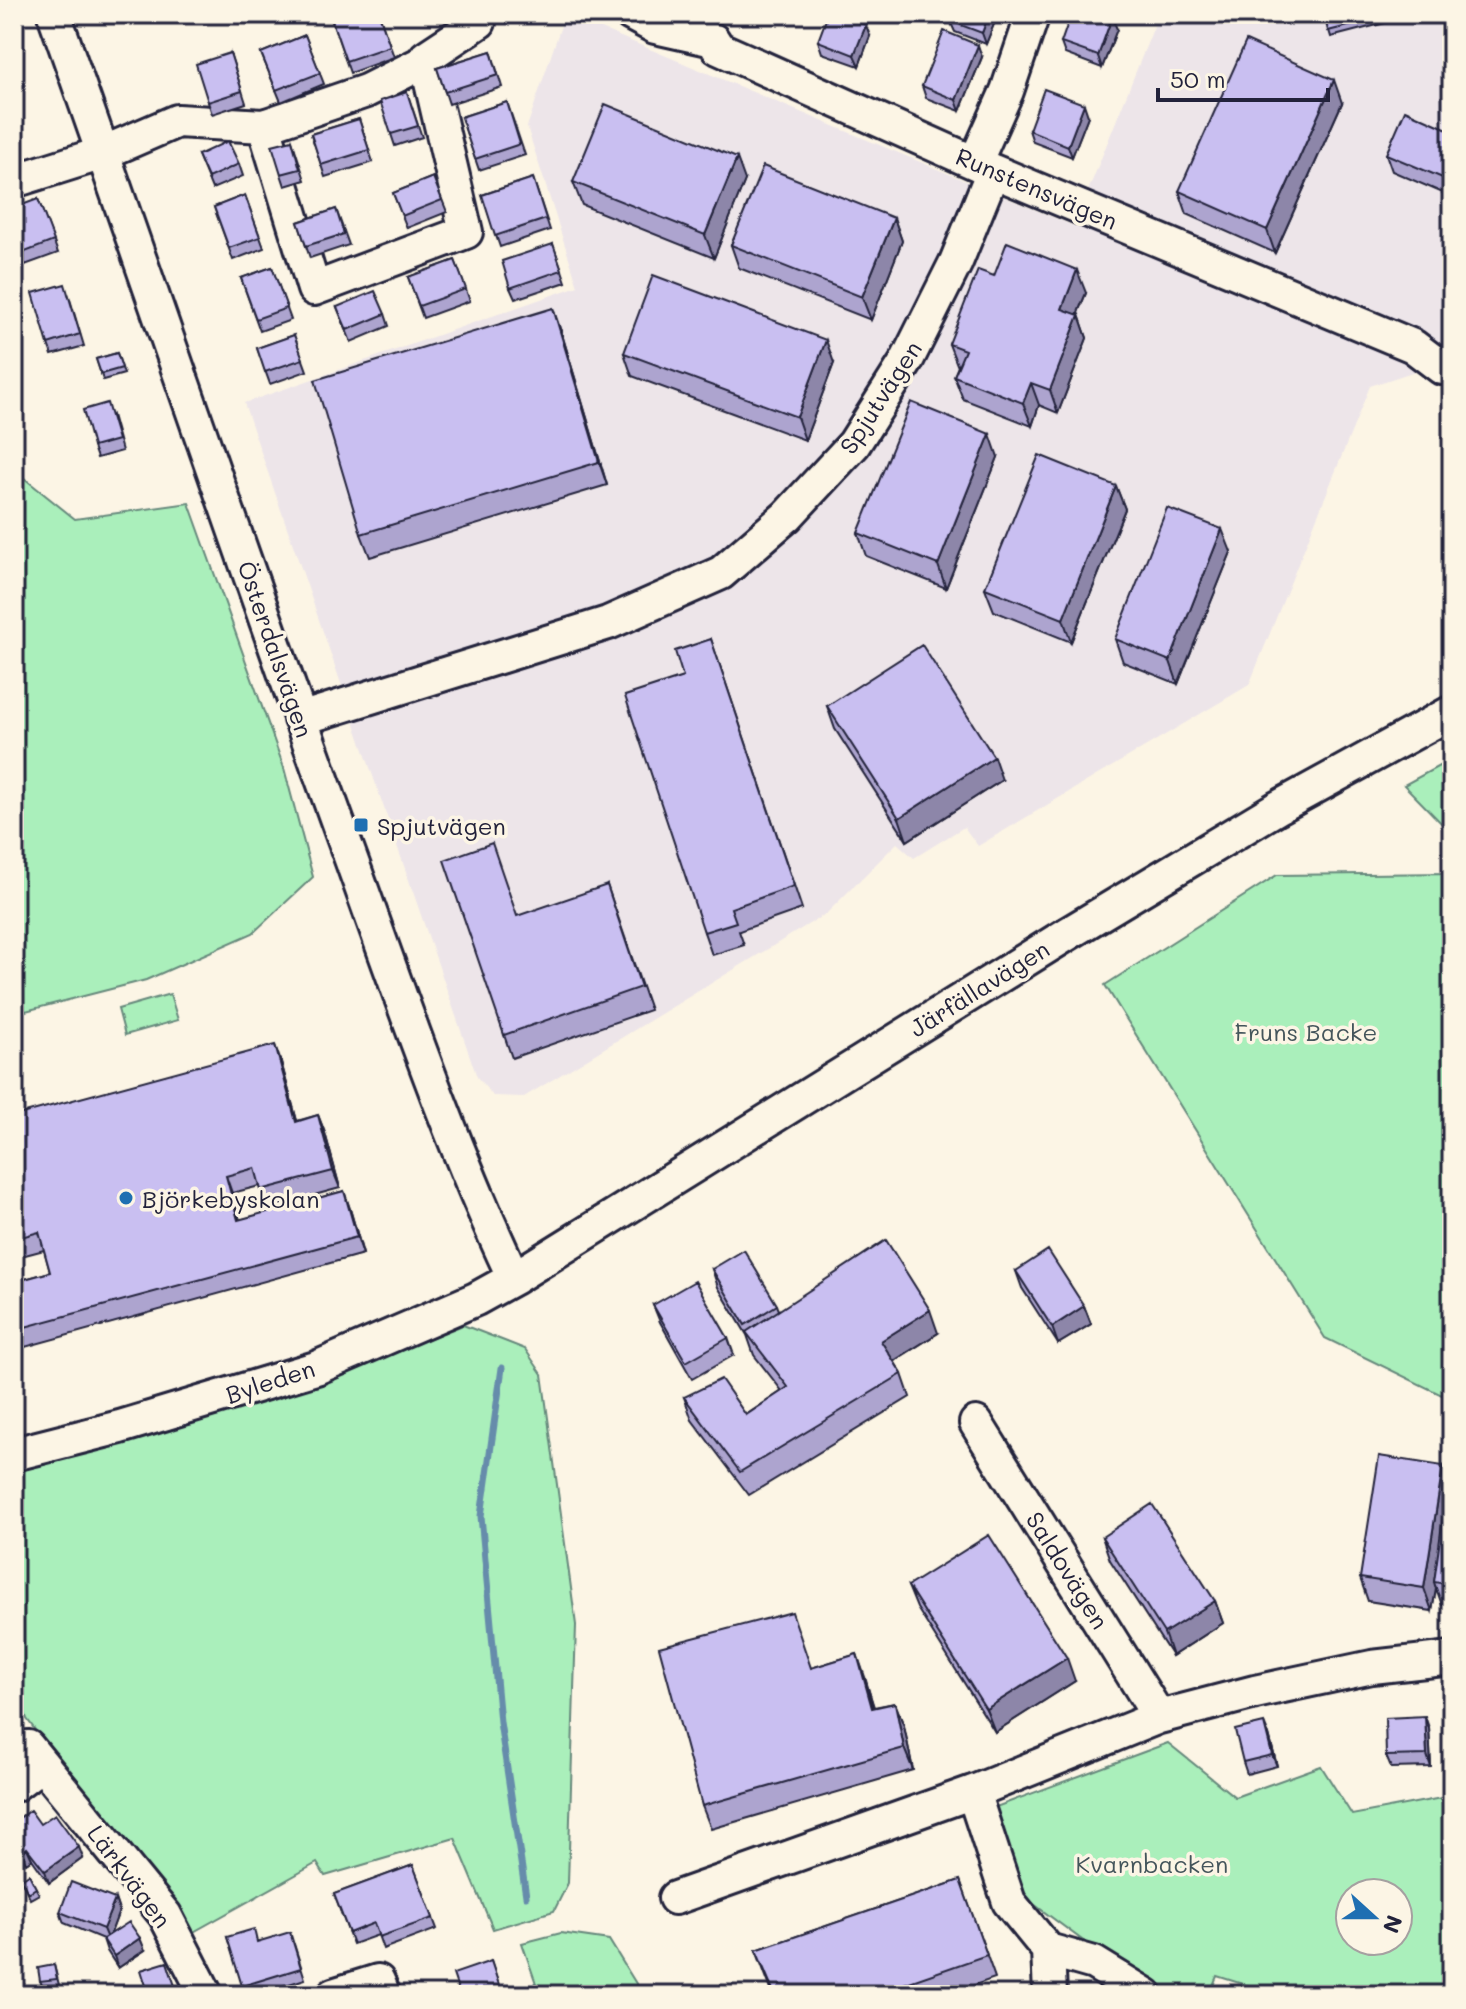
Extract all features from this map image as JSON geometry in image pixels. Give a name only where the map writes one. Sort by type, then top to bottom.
[{"type":"street","name":"Österdalsvägen","points":[[54,14],[300,719],[483,1213],[514,1278]]},
{"type":"street","name":"Runstensvägen","points":[[631,14],[655,27],[715,27],[718,48],[984,167],[1413,346],[1442,368]]},
{"type":"street","name":"Spjutvägen","points":[[300,719],[608,623],[721,573],[787,516],[854,444],[906,362],[956,262],[1033,14]]},
{"type":"street","points":[[264,126],[314,289],[466,232],[426,57],[479,22]]},
{"type":"street","points":[[14,181],[103,153],[177,121],[264,126],[366,91],[426,61]]},
{"type":"street","name":"Järfällavägen","points":[[514,1278],[1069,933],[1277,808],[1452,712]]},
{"type":"street","name":"Byleden","points":[[14,1454],[120,1427],[316,1368],[476,1299],[514,1278]]},
{"type":"street","name":"Saldovägen","points":[[976,1423],[1159,1717]]},
{"type":"street","points":[[675,1898],[973,1792],[1159,1717],[1372,1667],[1452,1658]]},
{"type":"street","name":"Lärkvägen","points":[[14,1785],[35,1756],[165,1915],[206,1995]]},
{"type":"street","points":[[973,1792],[1009,1902],[1048,1950],[1094,1963],[1146,1995]]},
{"type":"street","points":[[1048,1950],[1050,1995]]},
{"type":"street","points":[[333,1995],[381,1988]]},
{"type":"shaded area","points":[[565,14],[574,14],[604,30],[1074,226],[1159,14],[1452,14],[1452,359],[1370,386],[1249,685],[978,846],[964,827],[914,858],[897,843],[827,913],[524,1097],[493,1096],[477,1077],[244,403],[578,286],[527,127]]},
{"type":"green space","points":[[14,470],[75,519],[189,503],[284,768],[313,877],[253,933],[146,980],[14,1014]]},
{"type":"green space","points":[[1452,759],[1452,834],[1404,785]]},
{"type":"green space","name":"Fruns Backe","points":[[1452,873],[1452,1400],[1325,1338],[1105,985],[1277,875]]},
{"type":"green space","points":[[170,994],[178,1020],[125,1035],[118,1009]]},
{"type":"green space","points":[[463,1325],[525,1349],[542,1374],[576,1625],[568,1883],[554,1911],[493,1929],[455,1838],[325,1876],[317,1863],[188,1935],[27,1719],[14,1681],[14,1467],[296,1391]]},
{"type":"green space","name":"Kvarnbacken","points":[[1168,1743],[1235,1797],[1321,1766],[1352,1815],[1452,1796],[1452,1995],[1278,1995],[1217,1976],[1209,1995],[1156,1995],[1027,1899],[993,1808]]},
{"type":"green space","points":[[561,1933],[609,1940],[643,1995],[540,1995],[522,1943]]},
{"type":"building","points":[[344,14],[379,14],[390,46],[346,61],[331,18]]},
{"type":"building","points":[[828,14],[837,14],[866,25],[854,55],[818,41]]},
{"type":"building","points":[[953,14],[989,14],[982,33],[950,21]]},
{"type":"building","points":[[1071,14],[1104,14],[1112,17],[1098,56],[1061,43]]},
{"type":"building","points":[[1324,14],[1396,14],[1328,31]]},
{"type":"building","points":[[944,31],[978,45],[956,100],[922,86]]},
{"type":"building","points":[[305,35],[320,73],[276,90],[261,53]]},
{"type":"building","points":[[1246,41],[1334,80],[1267,230],[1179,191]]},
{"type":"building","points":[[491,51],[498,75],[445,92],[437,68]]},
{"type":"building","points":[[230,53],[242,91],[208,102],[196,64]]},
{"type":"building","points":[[1044,89],[1084,104],[1068,146],[1029,130]]},
{"type":"building","points":[[407,92],[418,126],[391,134],[380,101]]},
{"type":"building","points":[[507,102],[520,144],[475,159],[461,117]]},
{"type":"building","points":[[605,104],[737,158],[705,235],[573,182]]},
{"type":"building","points":[[1405,110],[1452,131],[1452,182],[1386,154]]},
{"type":"building","points":[[359,119],[369,150],[321,165],[311,134]]},
{"type":"building","points":[[292,140],[300,169],[281,174],[272,145]]},
{"type":"building","points":[[228,141],[239,164],[208,178],[198,155]]},
{"type":"building","points":[[763,166],[894,218],[862,297],[731,245]]},
{"type":"building","points":[[433,177],[442,200],[402,216],[393,193]]},
{"type":"building","points":[[533,178],[546,219],[495,236],[482,195]]},
{"type":"building","points":[[245,195],[260,237],[229,248],[214,207]]},
{"type":"building","points":[[38,199],[54,241],[20,254],[14,237],[14,208]]},
{"type":"building","points":[[336,209],[344,234],[306,246],[298,222]]},
{"type":"building","points":[[1007,242],[1077,270],[1062,309],[1079,315],[1050,390],[1031,383],[1023,403],[954,376],[965,350],[949,344],[978,270],[994,276]]},
{"type":"building","points":[[553,244],[562,270],[510,288],[502,261]]},
{"type":"building","points":[[14,256],[21,274],[14,276]]},
{"type":"building","points":[[455,260],[466,289],[419,306],[408,277]]},
{"type":"building","points":[[272,267],[287,308],[256,319],[241,278]]},
{"type":"building","points":[[653,275],[826,340],[797,417],[624,353]]},
{"type":"building","points":[[65,284],[80,334],[48,344],[33,293]]},
{"type":"building","points":[[375,291],[385,314],[347,330],[337,307]]},
{"type":"building","points":[[553,308],[599,462],[361,534],[315,380]]},
{"type":"building","points":[[294,335],[303,359],[265,372],[257,348]]},
{"type":"building","points":[[117,353],[122,368],[101,374],[96,359]]},
{"type":"building","points":[[911,402],[990,434],[938,565],[858,533]]},
{"type":"building","points":[[107,403],[118,440],[93,447],[83,410]]},
{"type":"building","points":[[1039,455],[1116,486],[1063,619],[985,588]]},
{"type":"building","points":[[1167,508],[1222,529],[1170,661],[1115,639]]},
{"type":"building","points":[[711,639],[794,886],[731,908],[736,922],[704,932],[625,696],[683,677],[675,651]]},
{"type":"building","points":[[922,645],[994,757],[899,818],[827,706]]},
{"type":"building","points":[[492,843],[517,916],[607,885],[641,987],[504,1035],[444,860]]},
{"type":"building","points":[[275,1045],[296,1122],[318,1115],[333,1171],[261,1190],[255,1168],[226,1176],[238,1220],[344,1191],[357,1237],[14,1330],[14,1282],[50,1272],[39,1232],[14,1239],[14,1116]]},
{"type":"building","points":[[886,1240],[930,1310],[881,1341],[902,1374],[740,1472],[684,1397],[721,1379],[746,1415],[788,1387],[746,1332]]},
{"type":"building","points":[[744,1250],[777,1305],[745,1325],[712,1269]]},
{"type":"building","points":[[1048,1250],[1084,1306],[1052,1327],[1016,1271]]},
{"type":"building","points":[[695,1281],[728,1338],[686,1362],[653,1305]]},
{"type":"building","points":[[1452,1453],[1452,1585],[1434,1582]]},
{"type":"building","points":[[1379,1456],[1443,1466],[1424,1588],[1360,1578]]},
{"type":"building","points":[[1152,1504],[1215,1601],[1164,1633],[1102,1537]]},
{"type":"building","points":[[989,1535],[1067,1658],[986,1709],[908,1586]]},
{"type":"building","points":[[792,1612],[811,1668],[857,1654],[872,1708],[895,1703],[904,1748],[702,1806],[659,1647]]},
{"type":"building","points":[[1425,1716],[1427,1755],[1386,1756],[1385,1718]]},
{"type":"building","points":[[1264,1723],[1272,1755],[1243,1762],[1235,1730]]},
{"type":"building","points":[[30,1810],[40,1824],[55,1814],[79,1847],[45,1871],[27,1848],[22,1852],[14,1841],[14,1822]]},
{"type":"building","points":[[413,1865],[433,1918],[379,1937],[374,1923],[349,1933],[334,1894]]},
{"type":"building","points":[[29,1874],[36,1888],[28,1893],[21,1879]]},
{"type":"building","points":[[960,1880],[987,1955],[872,1995],[775,1995],[756,1950]]},
{"type":"building","points":[[71,1882],[115,1899],[103,1929],[60,1912]]},
{"type":"building","points":[[129,1922],[140,1938],[114,1956],[103,1939]]},
{"type":"building","points":[[254,1929],[257,1942],[290,1932],[301,1968],[242,1986],[227,1937]]},
{"type":"building","points":[[491,1961],[501,1991],[488,1995],[460,1995],[453,1974]]},
{"type":"building","points":[[167,1962],[178,1995],[138,1995],[148,1992],[141,1970]]},
{"type":"building","points":[[54,1965],[57,1979],[40,1981],[38,1968]]},
{"type":"waterway","points":[[502,1368],[481,1516],[500,1722],[526,1896]]},
{"type":"place","name":"Spjutvägen","points":[[361,825]]},
{"type":"place","name":"Björkebyskolan","points":[[126,1198]]}]
